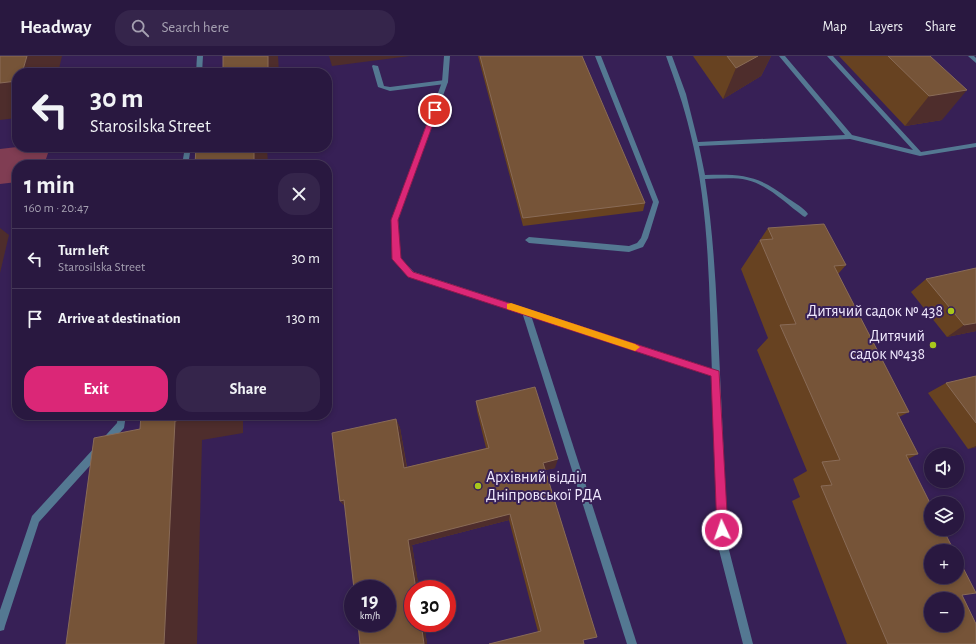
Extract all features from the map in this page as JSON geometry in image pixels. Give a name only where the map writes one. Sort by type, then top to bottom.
[{"type":"street","points":[[199,68],[200,56]]},
{"type":"street","points":[[448,56],[445,82],[394,220],[396,259],[410,274],[716,374]]},
{"type":"street","points":[[529,240],[629,249],[640,245],[644,238],[656,202],[598,56]]},
{"type":"street","points":[[669,56],[681,85],[697,144],[707,211],[713,286],[723,546],[748,644]]},
{"type":"street","points":[[782,56],[850,137]]},
{"type":"street","points":[[830,56],[920,154]]},
{"type":"street","points":[[971,56],[976,61]]},
{"type":"street","points":[[375,66],[381,87],[390,89],[445,82]]},
{"type":"street","points":[[697,144],[850,137],[920,154],[976,145]]},
{"type":"street","points":[[702,177],[737,177],[754,181],[764,185],[805,214]]},
{"type":"street","points":[[526,312],[632,644]]},
{"type":"street","points":[[0,626],[35,519],[121,425],[122,420]]},
{"type":"shaded area","points":[[12,148],[12,152],[48,152],[46,160],[12,160],[12,183],[0,184],[0,149]]},
{"type":"building","points":[[0,56],[27,56],[23,68],[12,68],[12,82],[0,83]]},
{"type":"building","points":[[223,56],[268,56],[268,68],[223,68]]},
{"type":"building","points":[[480,56],[582,56],[645,203],[523,218]]},
{"type":"building","points":[[727,56],[758,56],[736,68]]},
{"type":"building","points":[[888,56],[930,56],[967,90],[929,96]]},
{"type":"building","points":[[196,152],[254,152],[254,160],[195,160]]},
{"type":"building","points":[[824,224],[846,265],[834,266],[909,412],[897,413],[918,454],[906,455],[926,496],[924,496],[924,536],[946,536],[950,544],[924,544],[924,584],[964,584],[964,570],[976,593],[964,595],[964,592],[924,592],[924,632],[964,632],[964,599],[976,624],[976,644],[888,644],[821,486],[832,485],[822,462],[840,460],[780,325],[796,324],[760,240],[773,239],[768,228]]},
{"type":"building","points":[[976,268],[976,323],[964,325],[926,279]]},
{"type":"building","points":[[976,376],[976,423],[946,383]]},
{"type":"building","points":[[535,387],[558,459],[543,463],[597,637],[583,640],[584,644],[489,644],[541,631],[510,514],[408,540],[415,580],[404,580],[404,632],[422,632],[424,644],[360,644],[359,632],[396,632],[396,580],[353,580],[344,500],[340,501],[332,433],[396,419],[404,468],[489,448],[476,401]]},
{"type":"building","points":[[141,420],[180,420],[175,421],[164,644],[66,644],[94,438],[140,429]]},
{"type":"slow traffic","points":[[511,307],[635,347]]},
{"type":"place","name":"Дитячий садок № 438","points":[[951,311]]},
{"type":"place","name":"Дитячий садок №438","points":[[933,345]]},
{"type":"place","name":"Архівний відділ Дніпровської РДА","points":[[478,486]]},
{"type":"route","points":[[435,110],[394,220],[396,259],[410,274],[716,374],[722,530]]}]
